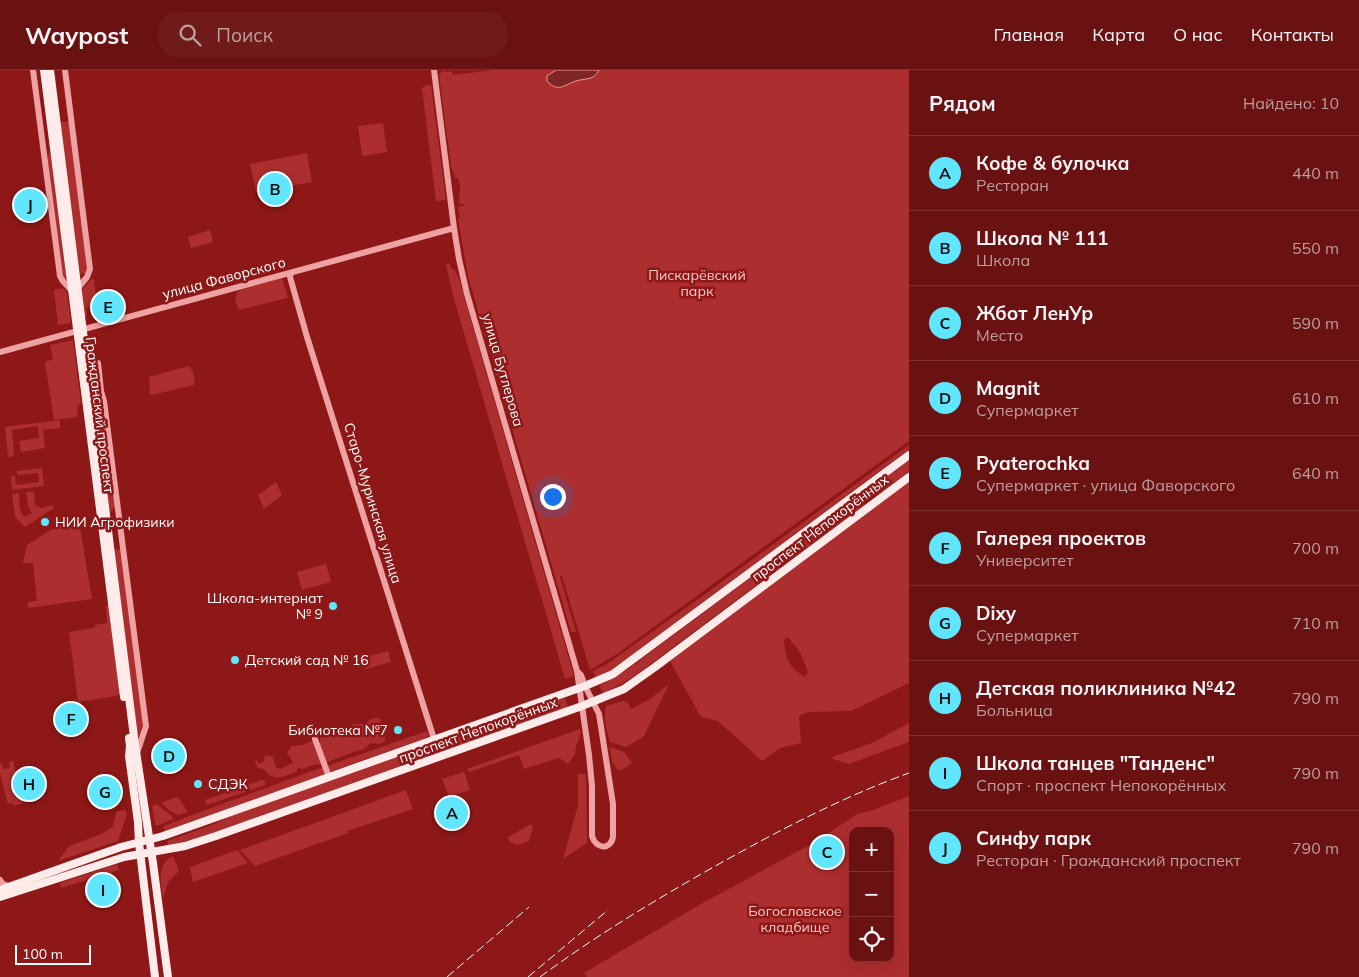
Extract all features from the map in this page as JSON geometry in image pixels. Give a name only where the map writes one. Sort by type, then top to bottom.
[{"type":"main road","name":"Гражданский проспект","points":[[44,70],[80,331],[130,746],[129,756],[155,977]]},
{"type":"main road","name":"Гражданский проспект","points":[[50,70],[74,289]]},
{"type":"main road","name":"Гражданский проспект","points":[[80,331],[88,367],[134,735],[152,852],[168,977]]},
{"type":"main road","name":"проспект Непокорённых","points":[[0,890],[122,847],[150,840],[434,740],[613,674],[909,455]]},
{"type":"main road","name":"проспект Непокорённых","points":[[0,897],[124,857],[185,846],[216,836],[615,693],[635,681],[909,476]]},
{"type":"main road","points":[[864,488],[874,502]]},
{"type":"street","points":[[33,70],[60,276],[65,284],[74,289],[87,277],[90,269],[65,70]]},
{"type":"street","name":"улица Бутлерова","points":[[434,70],[459,259],[577,671],[581,676],[582,706],[591,773],[592,836],[596,844],[603,847],[608,845],[613,837],[612,804],[599,714],[582,687]]},
{"type":"street","name":"улица Фаворского","points":[[0,352],[454,228]]},
{"type":"street","name":"Старо-Муринская улица","points":[[291,272],[290,277],[307,337],[434,740]]},
{"type":"street","name":"Гражданский проспект","points":[[88,367],[98,363],[101,391],[106,410],[146,726],[137,754]]},
{"type":"street","points":[[315,739],[328,776]]},
{"type":"street","points":[[0,880],[3,884],[9,886]]},
{"type":"green space","name":"Пискарёвский парк","points":[[443,70],[445,72],[452,71],[453,75],[493,70],[909,70],[909,441],[617,654],[590,670],[562,576],[560,577],[576,632],[571,632],[468,276],[458,219],[460,218],[458,207],[464,206],[464,204],[459,204],[460,186],[451,166],[439,75]]},
{"type":"green space","points":[[431,85],[446,200],[436,201],[422,88]]},
{"type":"green space","points":[[69,121],[88,267],[86,273],[80,274],[59,123]]},
{"type":"green space","points":[[383,123],[387,152],[362,156],[358,126]]},
{"type":"green space","points":[[52,153],[66,281],[63,278],[47,154]]},
{"type":"green space","points":[[307,153],[312,182],[256,192],[250,164]]},
{"type":"green space","points":[[210,230],[213,242],[191,248],[188,237]]},
{"type":"green space","points":[[450,264],[451,269],[454,269],[459,279],[574,676],[565,679],[454,299],[446,265]]},
{"type":"green space","points":[[282,278],[288,298],[239,310],[235,300],[237,292]]},
{"type":"green space","points":[[94,279],[97,305],[86,308],[86,317],[82,292],[83,288]]},
{"type":"green space","points":[[62,288],[67,294],[71,323],[58,325],[54,290]]},
{"type":"green space","points":[[73,340],[81,404],[78,405],[77,417],[54,420],[45,362],[53,359],[50,345]]},
{"type":"green space","points":[[189,366],[194,375],[194,385],[150,394],[149,377]]},
{"type":"green space","points":[[94,368],[96,368],[102,402],[115,507],[112,511],[108,511],[93,387]]},
{"type":"green space","points":[[60,420],[60,428],[43,430],[45,448],[21,452],[19,441],[39,438],[38,426],[12,430],[14,456],[8,457],[5,427]]},
{"type":"green space","points":[[909,445],[909,449],[625,660],[611,670],[596,677],[593,671],[607,664],[701,597]]},
{"type":"green space","points":[[909,459],[909,471],[880,493],[873,492],[874,485]]},
{"type":"green space","points":[[42,468],[44,486],[12,490],[11,476],[15,476],[16,485],[39,482],[38,473],[18,475],[17,471]]},
{"type":"green space","points":[[276,482],[282,495],[264,509],[258,495]]},
{"type":"green space","points":[[909,482],[909,683],[851,711],[808,712],[799,716],[801,743],[780,748],[762,761],[718,721],[701,717],[670,661]],"holes":[[[788,637],[801,654],[808,672],[805,677],[789,662],[784,640]]]},
{"type":"green space","points":[[26,492],[34,492],[35,505],[41,508],[52,505],[54,508],[25,527],[15,517],[12,494],[19,493],[20,510],[24,517],[32,513],[28,506]]},
{"type":"green space","points":[[859,497],[865,501],[863,506],[633,677],[603,694],[599,685],[628,669]]},
{"type":"green space","points":[[79,521],[92,599],[28,608],[28,602],[37,601],[33,563],[23,563],[27,545],[62,523]]},
{"type":"green space","points":[[121,549],[143,722],[138,739],[113,550]]},
{"type":"green space","points":[[326,564],[331,582],[302,590],[297,572]]},
{"type":"green space","points":[[109,605],[120,693],[116,696],[78,702],[69,632],[94,628],[95,625],[107,623],[106,606]]},
{"type":"green space","points":[[388,651],[391,662],[366,669],[362,658]]},
{"type":"green space","points":[[669,684],[644,736],[626,747],[610,742],[605,719],[606,706],[623,701],[627,702],[631,709],[650,699]]},
{"type":"green space","points":[[565,698],[568,707],[195,839],[168,845],[167,841],[212,825],[235,814]]},
{"type":"green space","points":[[379,718],[385,730],[385,741],[380,744],[371,743],[364,749],[322,764],[302,769],[297,767],[297,771],[279,778],[271,776],[264,769],[258,768],[255,762],[256,760],[260,764],[264,761],[265,755],[273,757],[276,767],[280,769],[293,763],[287,753],[292,746],[303,745],[311,741],[320,745],[320,738],[340,732],[351,725],[365,724],[371,719]]},
{"type":"green space","points":[[909,723],[909,742],[849,764],[832,757],[872,743]]},
{"type":"green space","points":[[580,729],[581,733],[575,754],[568,764],[559,758],[524,769],[519,755],[469,772],[467,769]]},
{"type":"green space","points":[[427,731],[429,737],[329,772],[327,766]]},
{"type":"green space","points":[[610,747],[624,752],[632,763],[624,769],[618,770],[612,762]]},
{"type":"green space","points":[[13,761],[23,803],[13,806],[12,803],[8,804],[0,774],[0,764],[2,764],[3,769],[10,768],[9,762]]},
{"type":"green space","points":[[323,767],[326,774],[164,831],[164,826]]},
{"type":"green space","points":[[464,772],[470,790],[449,797],[442,779]]},
{"type":"green space","points":[[578,774],[586,774],[587,843],[563,859],[578,805]]},
{"type":"green space","points":[[262,780],[265,781],[266,785],[207,805],[205,800]]},
{"type":"green space","points":[[406,790],[413,809],[347,831],[348,833],[255,866],[240,850]]},
{"type":"green space","name":"Богословское кладбище","points":[[909,796],[909,977],[587,977],[584,973],[701,904],[817,841],[857,814]]},
{"type":"green space","points":[[178,797],[188,812],[179,815],[172,812],[162,802]]},
{"type":"green space","points":[[156,804],[172,816],[173,819],[157,826],[155,825],[152,806]]},
{"type":"green space","points":[[125,810],[127,814],[118,841],[58,861],[69,846],[99,835],[113,827],[116,812]]},
{"type":"green space","points":[[531,824],[533,827],[529,841],[518,845],[510,842],[508,837]]},
{"type":"green space","points":[[237,850],[248,863],[193,882],[190,867]]},
{"type":"green space","points":[[173,856],[179,871],[168,882],[163,898],[162,869],[164,864]]},
{"type":"green space","points":[[117,864],[119,870],[61,888],[60,883]]},
{"type":"shaded area","points":[[556,70],[599,70],[592,78],[554,87],[547,81],[547,76]]},
{"type":"railway","points":[[540,977],[624,920],[734,856],[783,829],[858,793],[909,773]]},
{"type":"railway","points":[[447,977],[529,907]]},
{"type":"railway","points":[[528,977],[608,910]]},
{"type":"place","name":"Школа № 111","points":[[275,189]]},
{"type":"place","name":"Синфу парк","points":[[30,205]]},
{"type":"place","name":"Pyaterochka","points":[[108,307]]},
{"type":"place","name":"НИИ Агрофизики","points":[[45,522]]},
{"type":"place","name":"Школа-интернат № 9","points":[[333,606]]},
{"type":"place","name":"Детский сад № 16","points":[[235,660]]},
{"type":"place","name":"Галерея проектов","points":[[71,719]]},
{"type":"place","name":"Бибиотека №7","points":[[398,730]]},
{"type":"place","name":"Magnit","points":[[169,756]]},
{"type":"place","name":"Детская поликлиника №42","points":[[29,784]]},
{"type":"place","name":"СДЭК","points":[[198,784]]},
{"type":"place","name":"Dixy","points":[[105,792]]},
{"type":"place","name":"Кофе & булочка","points":[[452,813]]},
{"type":"place","name":"Жбот ЛенУр","points":[[827,852]]},
{"type":"place","name":"Школа танцев \"Танденс\"","points":[[103,890]]}]
